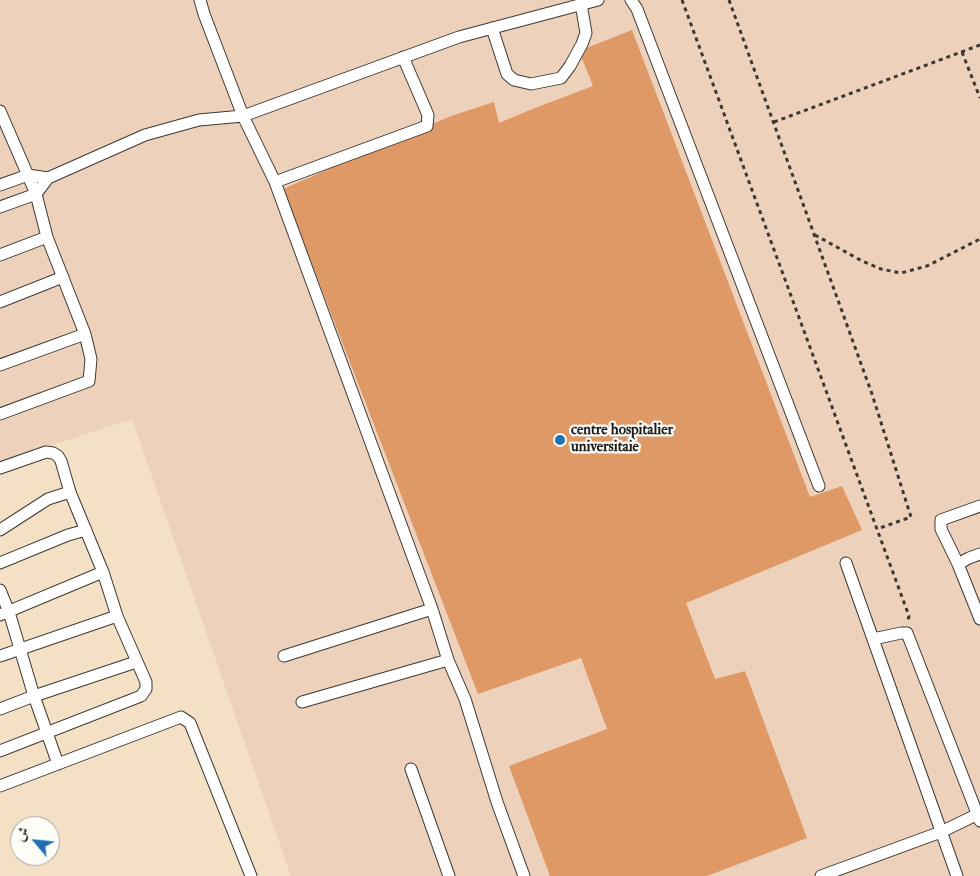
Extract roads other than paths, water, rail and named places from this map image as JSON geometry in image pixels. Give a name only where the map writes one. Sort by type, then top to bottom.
[{"type":"lane","points":[[200,0],[243,116],[275,182],[432,609],[448,660],[465,699],[497,802],[524,876]]},
{"type":"lane","points":[[0,207],[36,194],[48,178],[145,135],[199,120],[243,116],[459,37],[598,0]]},
{"type":"lane","points":[[630,0],[638,9],[820,486]]},
{"type":"lane","points":[[492,28],[507,74],[514,80],[531,84],[561,78],[570,66],[586,33],[581,4]]},
{"type":"lane","points":[[275,182],[427,126],[428,115],[403,57]]},
{"type":"lane","points":[[0,111],[4,134],[28,175],[36,194],[47,237],[86,334],[91,359],[89,381],[0,414]]},
{"type":"lane","points":[[0,185],[28,175],[48,178]]},
{"type":"lane","points":[[0,255],[47,237]]},
{"type":"lane","points":[[0,302],[63,277]]},
{"type":"lane","points":[[0,365],[86,334]]},
{"type":"lane","points":[[0,468],[46,452],[58,456],[70,492],[103,572],[117,616],[146,682],[146,689],[141,696],[0,751]]},
{"type":"lane","points":[[0,530],[48,499],[70,492]]},
{"type":"lane","points":[[980,506],[941,520],[941,529],[980,616]]},
{"type":"lane","points":[[0,563],[68,535],[86,530]]},
{"type":"lane","points":[[958,564],[980,554]]},
{"type":"lane","points":[[846,563],[957,876]]},
{"type":"lane","points":[[4,613],[103,572]]},
{"type":"lane","points":[[0,590],[4,613],[19,650],[58,764]]},
{"type":"lane","points":[[284,656],[432,609]]},
{"type":"lane","points":[[0,656],[117,616]]},
{"type":"lane","points":[[821,876],[979,818],[907,633],[872,639]]},
{"type":"lane","points":[[302,702],[448,660]]},
{"type":"lane","points":[[0,709],[136,662]]},
{"type":"lane","points":[[0,786],[181,717],[190,723],[251,876]]},
{"type":"lane","points":[[412,770],[449,876]]},
{"type":"place","name":"centre hospitalier universitaie","points":[[560,440]]}]
